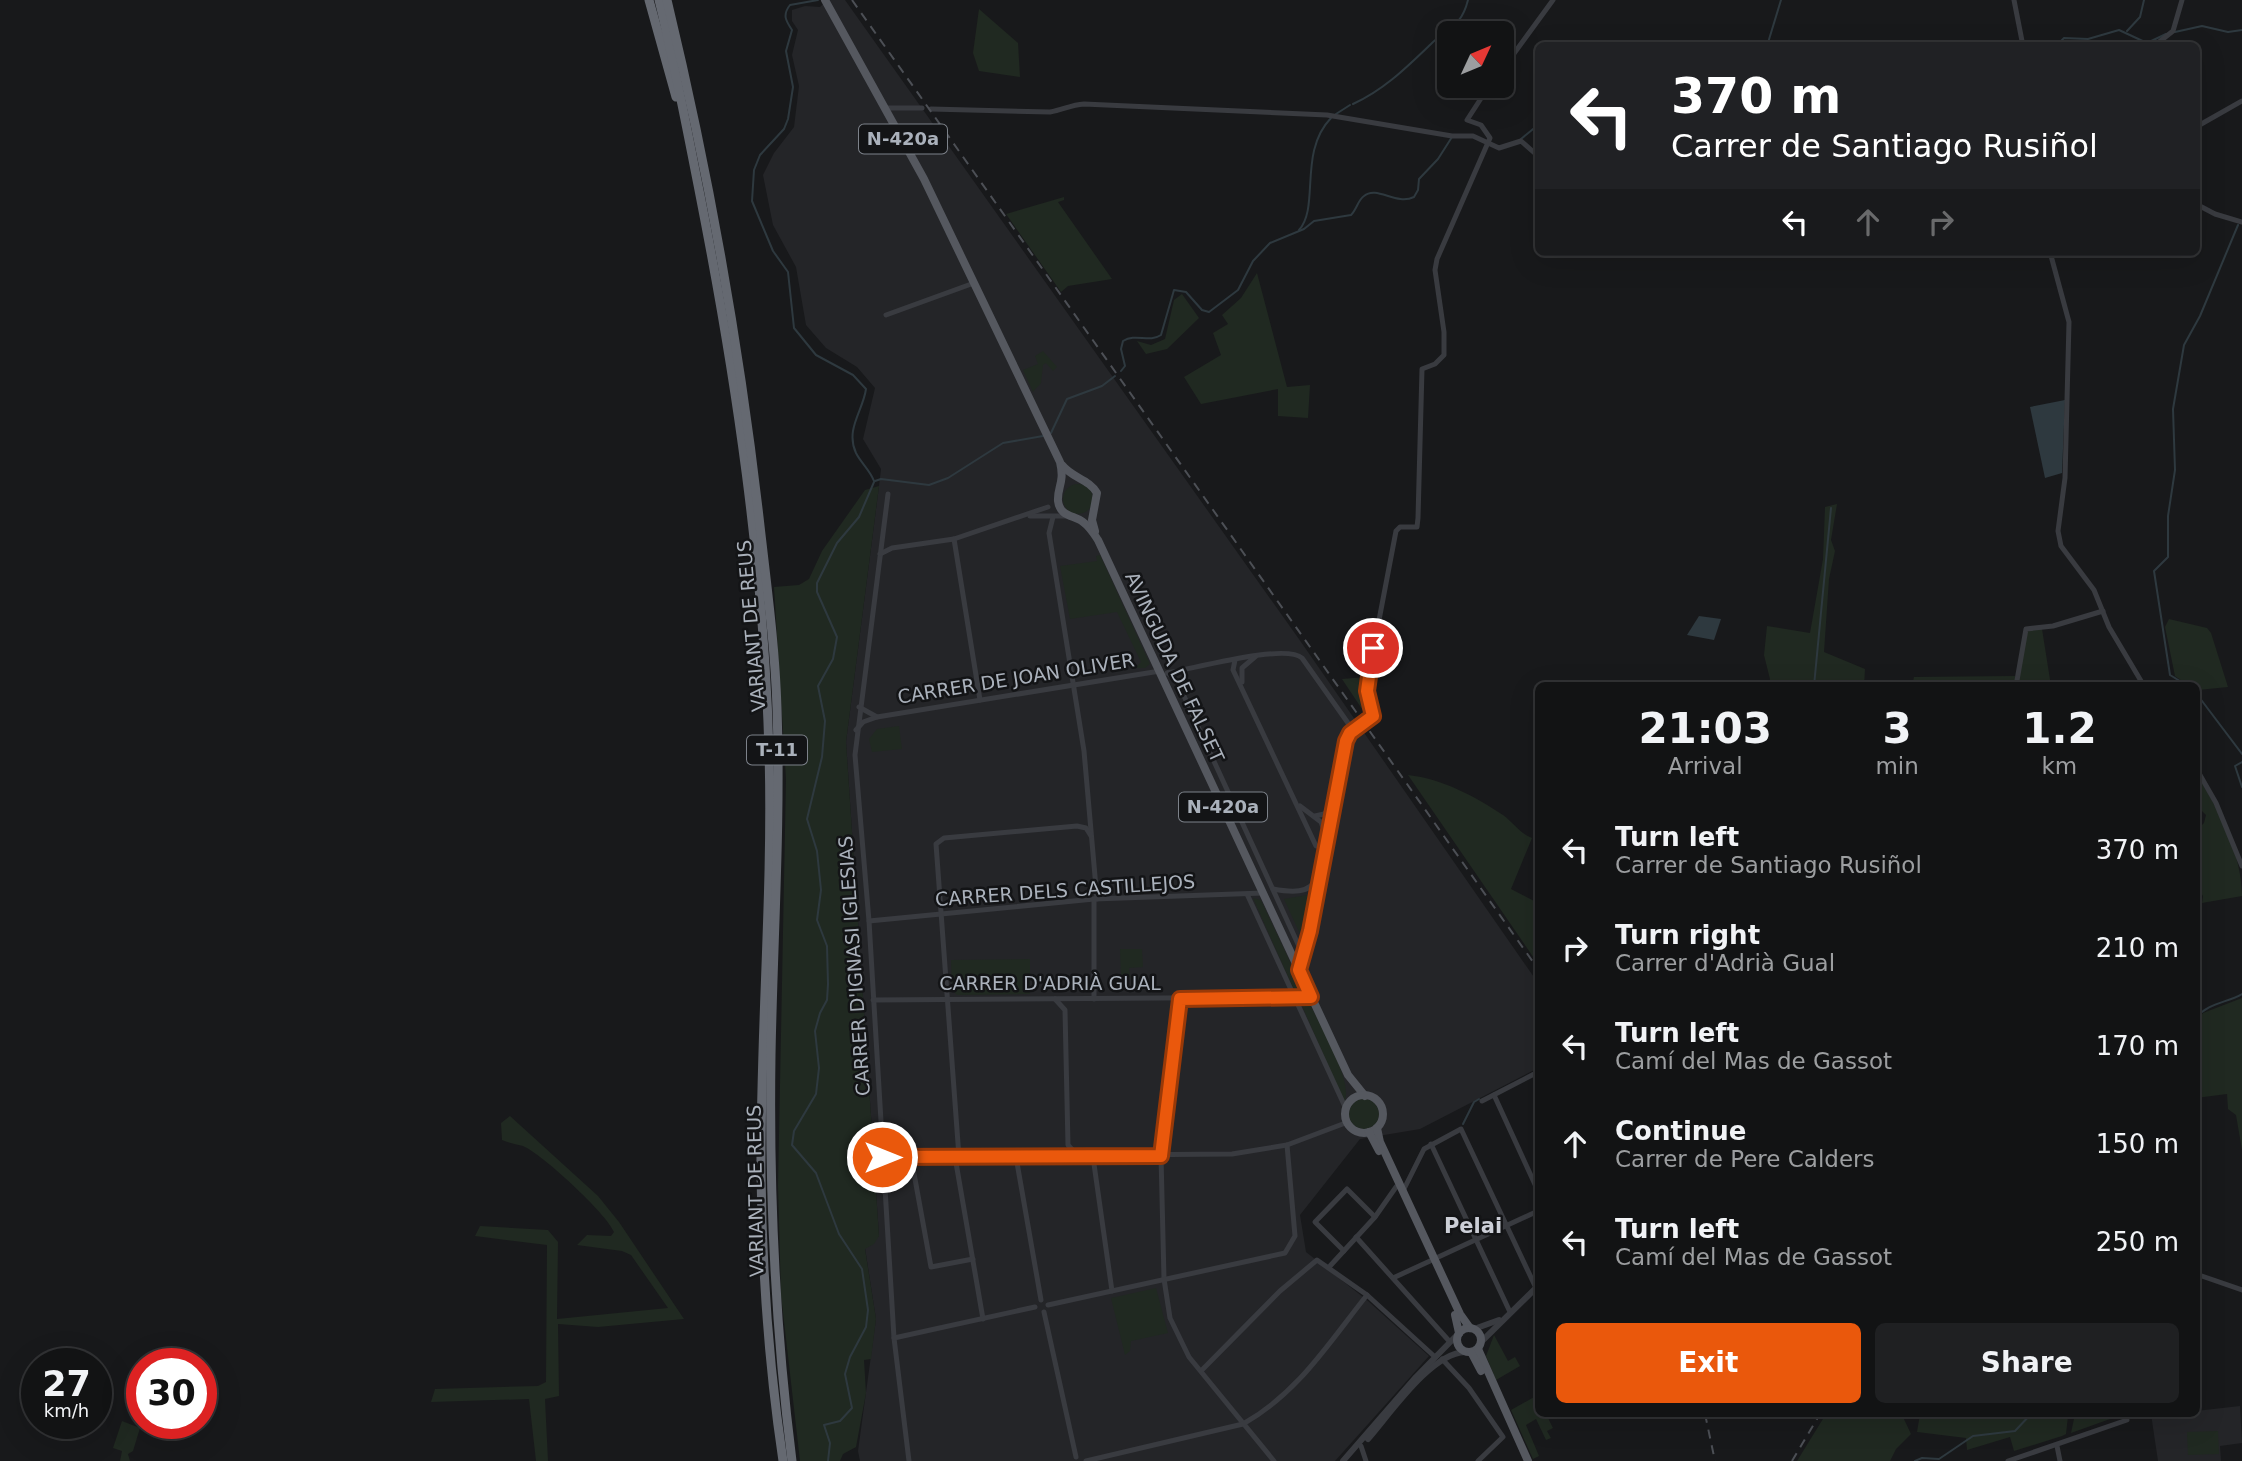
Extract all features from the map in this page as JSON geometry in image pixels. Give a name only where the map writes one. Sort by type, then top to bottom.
[{"type":"highway","points":[[649,0],[689,139]]},
{"type":"highway","name":"T-11","points":[[659,0],[675,48]]},
{"type":"highway","name":"T-11","points":[[667,0],[675,48]]},
{"type":"highway","name":"VARIANT DE REUS","points":[[675,48],[736,403],[754,548],[766,679],[769,797],[761,1175],[765,1270],[783,1460]]},
{"type":"highway","name":"VARIANT DE REUS","points":[[675,48],[729,304],[751,449],[769,608],[777,709],[771,1203],[777,1331],[792,1461]]},
{"type":"main road","name":"N-420a","points":[[825,0],[886,108],[1060,462],[1068,472],[1091,485],[1097,494],[1093,524],[1098,540]]},
{"type":"main road","name":"N-420a","points":[[1060,462],[1060,506],[1072,517],[1086,524],[1098,540]]},
{"type":"main road","points":[[1062,488],[1070,481],[1080,480]]},
{"type":"main road","points":[[1072,517],[1084,518],[1093,511]]},
{"type":"main road","name":"AVINGUDA DE FALSET","points":[[1098,540],[1163,673],[1348,1075],[1365,1096]]},
{"type":"main road","name":"AVINGUDA DE FALSET","points":[[1348,1075],[1348,1105]]},
{"type":"main road","name":"N-420a","points":[[1365,1096],[1376,1100],[1382,1111],[1373,1130],[1458,1322],[1458,1346],[1474,1349]]},
{"type":"main road","points":[[1348,1105],[1365,1096]]},
{"type":"main road","name":"N-420a","points":[[1348,1105],[1348,1122]]},
{"type":"main road","points":[[1348,1122],[1355,1131],[1373,1130]]},
{"type":"main road","name":"N-420a","points":[[1432,1260],[1460,1314],[1472,1328],[1474,1349],[1525,1461]]},
{"type":"main road","points":[[1459,1334],[1472,1328]]},
{"type":"street","points":[[1514,54],[1553,0]]},
{"type":"street","points":[[2014,0],[2022,42]]},
{"type":"street","points":[[2159,42],[2174,31],[2182,0]]},
{"type":"street","points":[[1299,970],[1318,886],[1325,831],[1350,733],[1370,719],[1373,712],[1367,697],[1367,683],[1396,531],[1400,527],[1417,527],[1422,416],[1420,376],[1422,369],[1436,364],[1444,355],[1444,332],[1435,270],[1490,138],[1481,125],[1467,120],[1481,98]]},
{"type":"street","points":[[2200,125],[2242,101]]},
{"type":"street","points":[[931,109],[1050,112],[1060,111],[1067,105],[1084,104],[1326,116],[1452,136],[1467,135],[1486,144],[1505,148],[1521,141],[1535,153]]},
{"type":"street","points":[[886,108],[922,108]]},
{"type":"street","points":[[2200,206],[2242,222]]},
{"type":"street","points":[[2051,256],[2069,323],[2065,478],[2057,531],[2062,546],[2094,590],[2120,648],[2141,682]]},
{"type":"street","points":[[886,315],[974,283]]},
{"type":"street","name":"CARRER D'IGNASI IGLESIAS","points":[[888,494],[856,730],[855,755],[869,920],[894,1338],[909,1461]]},
{"type":"street","points":[[1041,518],[1058,497]]},
{"type":"street","points":[[880,554],[892,548],[954,539],[1048,507]]},
{"type":"street","points":[[1026,516],[1072,517]]},
{"type":"street","points":[[1049,533],[1053,517]]},
{"type":"street","points":[[1041,518],[1049,533],[1090,814],[1095,899],[1094,999]]},
{"type":"street","points":[[954,539],[980,700]]},
{"type":"street","points":[[2017,682],[2026,629],[2053,626],[2103,611]]},
{"type":"street","name":"CARRER DE JOAN OLIVER","points":[[856,730],[863,722],[877,717],[1289,651],[1301,656],[1348,723],[1350,733]]},
{"type":"street","points":[[1242,668],[1259,655]]},
{"type":"street","points":[[1243,688],[1242,663],[1236,659],[1233,667],[1294,798],[1323,846]]},
{"type":"street","name":"AVINGUDA DE FALSET","points":[[1163,673],[1178,682],[1303,955]]},
{"type":"street","name":"CARRER DE JOAN OLIVER","points":[[859,708],[877,717]]},
{"type":"street","points":[[2200,775],[2217,803],[2242,866]]},
{"type":"street","points":[[1273,889],[1304,890],[1315,883],[1335,789]]},
{"type":"street","points":[[1294,798],[1303,810],[1314,816],[1325,831]]},
{"type":"street","points":[[1314,816],[1324,814],[1330,808]]},
{"type":"street","points":[[1077,826],[1087,821],[1090,814]]},
{"type":"street","points":[[983,1319],[957,1157],[942,914],[935,847],[939,840],[1077,826],[1086,828],[1091,836]]},
{"type":"street","points":[[1303,955],[1313,898],[1304,890]]},
{"type":"street","name":"CARRER DELS CASTILLEJOS","points":[[869,920],[1095,899],[1264,893]]},
{"type":"street","points":[[1247,894],[1348,1105]]},
{"type":"street","name":"CARRER D'ADRIÀ GUAL","points":[[873,1000],[1311,997]]},
{"type":"street","points":[[1055,999],[1065,1010]]},
{"type":"street","points":[[1074,999],[1065,1010],[1068,1145],[1072,1152],[1083,1157]]},
{"type":"street","points":[[1180,999],[1161,1156],[1164,1279],[1170,1318],[1179,1341],[1271,1460]]},
{"type":"street","points":[[1482,1101],[1535,1074]]},
{"type":"street","points":[[1494,1095],[1535,1184]]},
{"type":"street","points":[[882,1157],[1233,1154],[1286,1145],[1348,1122]]},
{"type":"street","points":[[1330,1266],[1399,1189],[1420,1154],[1431,1144],[1461,1129],[1535,1283]]},
{"type":"street","points":[[1431,1144],[1507,1315]]},
{"type":"street","points":[[1055,1157],[1068,1145]]},
{"type":"street","points":[[1016,1157],[1041,1300],[1048,1305],[1277,1255],[1288,1250],[1294,1241],[1295,1230],[1286,1145]]},
{"type":"street","points":[[911,1157],[931,1266],[973,1259]]},
{"type":"street","points":[[1093,1157],[1112,1291]]},
{"type":"street","points":[[1344,1251],[1315,1222],[1347,1189],[1375,1217]]},
{"type":"street","points":[[1393,1278],[1535,1212]]},
{"type":"street","points":[[1356,1237],[1450,1342]]},
{"type":"street","points":[[1201,1371],[1314,1261],[1321,1261],[1367,1295],[1469,1388],[1503,1437],[1478,1461]]},
{"type":"street","points":[[2200,1275],[2242,1290]]},
{"type":"street","points":[[1343,1461],[1438,1358],[1474,1349],[1535,1289]]},
{"type":"street","points":[[1048,1305],[1044,1312],[1074,1459],[1085,1461],[1243,1424],[1287,1394],[1367,1295]]},
{"type":"street","points":[[894,1338],[1035,1307],[1041,1300]]},
{"type":"street","points":[[1035,1307],[1044,1312]]},
{"type":"street","points":[[1472,1328],[1507,1315]]},
{"type":"street","points":[[1349,1461],[1459,1334]]},
{"type":"street","points":[[2008,1461],[2127,1420]]},
{"type":"street","points":[[1362,1446],[1366,1461]]},
{"type":"street","points":[[2057,1446],[2060,1461]]},
{"type":"shaded area","points":[[827,0],[845,0],[1301,642],[1535,979],[1535,1070],[1420,1129],[1360,1139],[1300,1215],[1306,1252],[1368,1301],[1429,1356],[1335,1461],[860,1461],[858,1451],[876,1319],[865,1248],[879,1236],[846,742],[881,469],[863,439],[875,388],[857,367],[826,348],[806,325],[796,267],[773,225],[763,175],[774,153],[794,127],[799,86],[792,55],[798,30],[792,21],[792,10],[805,6],[820,7]]},
{"type":"shaded area","points":[[979,9],[1018,43],[1020,77],[979,71],[973,53]]},
{"type":"shaded area","points":[[1064,197],[1064,200],[1058,202],[1112,279],[1068,286],[1061,292],[1006,214]]},
{"type":"shaded area","points":[[1257,273],[1287,387],[1310,385],[1308,418],[1278,416],[1278,389],[1201,404],[1184,377],[1221,355],[1213,333],[1228,324],[1222,315],[1241,298]]},
{"type":"shaded area","points":[[1182,294],[1199,318],[1167,349],[1146,354],[1137,341],[1151,345],[1165,339],[1174,300]]},
{"type":"shaded area","points":[[1043,351],[1057,367],[1053,371],[1046,363],[1043,365],[1041,383],[1033,392],[1023,370],[1038,364],[1035,356]]},
{"type":"shaded area","points":[[2065,400],[2062,473],[2045,478],[2030,407]]},
{"type":"shaded area","points":[[1078,484],[1089,488],[1093,499],[1089,510],[1078,514],[1067,510],[1063,499],[1067,488]]},
{"type":"shaded area","points":[[879,486],[846,742],[879,1236],[874,1244],[865,1249],[876,1319],[871,1359],[864,1360],[866,1393],[856,1447],[843,1454],[840,1461],[800,1461],[781,1295],[778,1186],[786,779],[774,587],[799,585],[809,579],[822,551],[865,490]]},
{"type":"shaded area","points":[[1837,504],[1831,540],[1835,551],[1829,579],[1824,652],[1865,669],[1864,682],[1770,682],[1764,655],[1767,626],[1810,633],[1823,559],[1825,507]]},
{"type":"shaded area","points":[[1100,555],[1150,664],[1145,668],[1135,668],[1141,662],[1117,612],[1070,619],[1060,566],[1097,561],[1096,556]]},
{"type":"shaded area","points":[[1699,616],[1721,619],[1714,640],[1687,635]]},
{"type":"shaded area","points":[[2169,619],[2207,628],[2228,687],[2200,690],[2200,682],[2183,682],[2175,676],[2165,627]]},
{"type":"shaded area","points":[[2030,629],[2042,629],[2050,682],[2018,682],[2025,636]]},
{"type":"shaded area","points":[[2015,676],[2015,682],[1913,682],[1914,677]]},
{"type":"shaded area","points":[[1366,677],[1364,695],[1370,713],[1368,718],[1342,679]]},
{"type":"shaded area","points":[[899,726],[902,749],[872,752],[869,739],[877,729]]},
{"type":"shaded area","points":[[1408,775],[1434,780],[1469,795],[1503,815],[1532,838],[1511,889],[1535,901],[1535,960]]},
{"type":"shaded area","points":[[2200,779],[2234,850],[2242,896],[2202,903],[2200,827],[2206,815],[2202,811]]},
{"type":"shaded area","points":[[1307,895],[1309,899],[1300,934],[1284,899]]},
{"type":"shaded area","points":[[1253,898],[1261,900],[1300,983],[1299,991],[1294,990]]},
{"type":"shaded area","points":[[1120,949],[1142,949],[1143,967],[1129,968],[1130,976],[1142,978],[1121,977]]},
{"type":"shaded area","points":[[1030,959],[1030,994],[957,995],[952,990],[951,960]]},
{"type":"shaded area","points":[[2242,998],[2242,1150],[2236,1115],[2228,1109],[2227,1094],[2200,1097],[2200,1017],[2203,1013]]},
{"type":"shaded area","points":[[1300,1001],[1310,1004],[1334,1054],[1345,1082],[1344,1102]]},
{"type":"shaded area","points":[[1364,1099],[1375,1103],[1379,1114],[1375,1125],[1364,1129],[1353,1125],[1349,1114],[1353,1103]]},
{"type":"shaded area","points":[[510,1116],[598,1196],[619,1222],[684,1319],[598,1327],[558,1324],[559,1396],[545,1399],[548,1461],[536,1461],[529,1399],[431,1402],[435,1389],[538,1386],[546,1382],[547,1245],[475,1236],[480,1226],[548,1230],[558,1242],[557,1319],[668,1308],[631,1255],[622,1251],[577,1245],[587,1235],[611,1236],[614,1232],[600,1212],[544,1160],[523,1146],[502,1140],[501,1123]]},
{"type":"shaded area","points":[[1156,1288],[1168,1333],[1131,1341],[1130,1351],[1125,1355],[1111,1298]]},
{"type":"shaded area","points":[[1494,1335],[1508,1361],[1515,1357],[1520,1366],[1496,1380],[1486,1356]]},
{"type":"shaded area","points":[[1535,1397],[1535,1417],[1548,1417],[1553,1428],[1547,1431],[1551,1438],[1546,1440],[1536,1419],[1526,1425],[1539,1456],[1533,1459],[1511,1410]]},
{"type":"shaded area","points":[[2240,1406],[2242,1443],[2220,1446],[2221,1461],[2158,1461],[2151,1417],[2200,1417],[2200,1411]]},
{"type":"shaded area","points":[[1824,1417],[1903,1417],[1911,1434],[1896,1449],[1890,1461],[1797,1461]]},
{"type":"shaded area","points":[[1920,1417],[2068,1417],[2066,1434],[2014,1451],[2010,1437],[1967,1450],[1966,1438],[1917,1432]]},
{"type":"shaded area","points":[[2074,1417],[2116,1417],[2071,1433]]},
{"type":"shaded area","points":[[122,1421],[126,1423],[126,1439],[137,1439],[133,1451],[128,1454],[130,1461],[120,1461],[122,1451],[113,1448]]},
{"type":"shaded area","points":[[2218,1431],[2219,1454],[2188,1455],[2187,1432]]},
{"type":"waterway","points":[[818,0],[790,5],[786,12],[792,30],[786,51],[793,87],[788,119],[784,129],[760,155],[754,170],[752,201],[773,251],[788,272],[794,328],[816,355],[853,375],[866,389],[852,436],[856,453],[874,481]]},
{"type":"waterway","points":[[1353,104],[1385,85],[1453,26],[1462,16],[1468,0]]},
{"type":"waterway","points":[[1768,42],[1781,0]]},
{"type":"waterway","points":[[2127,31],[2140,17],[2144,0]]},
{"type":"waterway","points":[[2175,32],[2202,26],[2228,32],[2242,30]]},
{"type":"waterway","points":[[2060,42],[2064,38],[2088,39],[2119,30],[2145,42]]},
{"type":"waterway","points":[[2149,42],[2166,34]]},
{"type":"waterway","points":[[1336,114],[1350,105]]},
{"type":"waterway","points":[[1299,230],[1308,208],[1315,147],[1331,118]]},
{"type":"waterway","points":[[1521,139],[1535,127]]},
{"type":"waterway","points":[[1121,371],[1125,366],[1121,349],[1123,341],[1161,335],[1174,290],[1186,292],[1202,310],[1209,312],[1238,290],[1253,261],[1270,243],[1304,229],[1314,221],[1351,215],[1362,198],[1369,193],[1400,199],[1414,197],[1419,179],[1438,159],[1452,137]]},
{"type":"waterway","points":[[2181,682],[2170,675],[2154,571],[2168,557],[2168,516],[2175,470],[2173,409],[2184,345],[2200,316],[2238,225]]},
{"type":"waterway","points":[[1051,433],[1067,399],[1102,386],[1115,376]]},
{"type":"waterway","points":[[875,481],[881,479],[929,485],[948,478],[1003,443],[1043,436]]},
{"type":"waterway","points":[[828,1461],[830,1443],[824,1425],[840,1421],[852,1408],[845,1374],[850,1357],[866,1327],[868,1310],[862,1269],[839,1234],[816,1173],[792,1145],[794,1131],[816,1094],[819,1068],[815,1031],[827,1000],[828,984],[827,946],[817,920],[821,890],[817,851],[807,819],[822,757],[825,721],[818,686],[833,659],[837,637],[817,592],[817,583],[837,543],[859,517],[874,482]]},
{"type":"waterway","points":[[1814,682],[1831,508]]},
{"type":"waterway","points":[[2200,698],[2242,754]]},
{"type":"waterway","points":[[2242,762],[2235,766],[2242,787]]},
{"type":"waterway","points":[[2200,1014],[2242,994]]},
{"type":"waterway","points":[[1463,1124],[1474,1102],[1479,1099]]},
{"type":"waterway","points":[[1915,1461],[1922,1458],[1939,1459],[1973,1436],[2015,1431],[2028,1417]]},
{"type":"railway","points":[[852,0],[1535,965]]},
{"type":"railway","points":[[1706,1417],[1715,1461]]},
{"type":"railway","points":[[1792,1461],[1818,1417]]},
{"type":"district","name":"Pelai","points":[[1473,1226]]},
{"type":"route","points":[[882,1157],[1161,1156],[1170,1101],[1180,999],[1311,997],[1299,970],[1310,931],[1346,741],[1350,733],[1373,716],[1367,697],[1373,648]]}]
